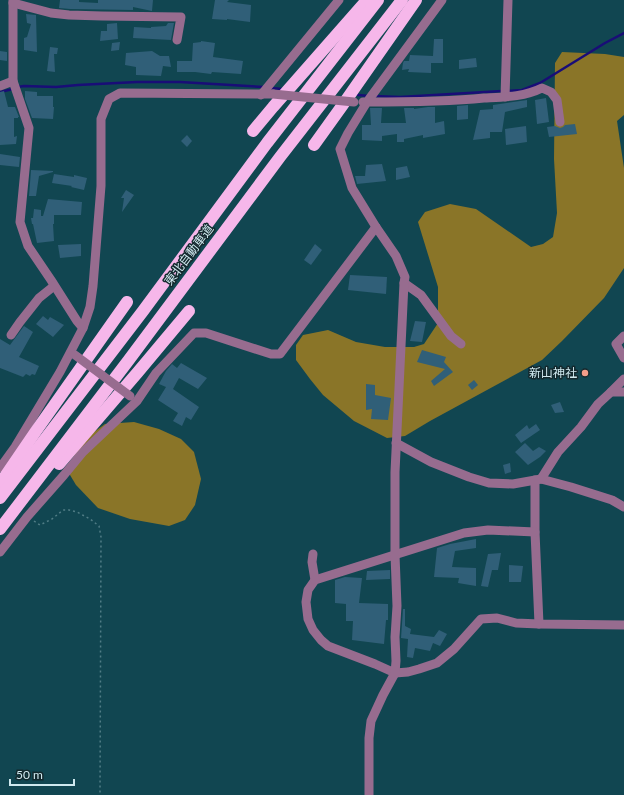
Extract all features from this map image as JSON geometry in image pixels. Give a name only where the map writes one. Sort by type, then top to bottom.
[{"type":"highway","points":[[253,131],[367,0]]},
{"type":"highway","name":"東北自動車道","points":[[0,498],[143,311],[267,143],[378,0]]},
{"type":"highway","name":"東北自動車道","points":[[1,529],[280,157],[402,0]]},
{"type":"highway","points":[[314,145],[416,0]]},
{"type":"highway","points":[[0,484],[127,302]]},
{"type":"highway","points":[[1,529],[51,474],[189,311]]},
{"type":"street","points":[[262,95],[339,0]]},
{"type":"street","points":[[370,795],[369,738],[371,721],[395,673],[396,661],[395,631],[397,606],[394,555],[396,442],[405,276],[396,256],[352,188],[340,149],[368,101],[442,0]]},
{"type":"street","points":[[505,95],[508,0]]},
{"type":"street","points":[[83,328],[28,246],[20,222],[29,128],[13,82],[13,2],[51,13],[69,15],[181,17],[177,40]]},
{"type":"street","points":[[0,86],[13,82]]},
{"type":"street","points":[[0,468],[15,447],[73,353],[90,307],[101,186],[101,118],[108,99],[120,93],[273,94],[354,102],[406,102],[462,100],[532,93],[542,88],[551,92],[557,100],[560,122]]},
{"type":"street","points":[[0,552],[26,517],[83,452],[194,333],[206,333],[271,354],[280,354],[376,227]]},
{"type":"street","points":[[404,283],[421,295],[451,336],[461,344]]},
{"type":"street","points":[[11,336],[39,298],[54,286]]},
{"type":"street","points":[[624,336],[616,344],[624,358]]},
{"type":"street","points":[[73,353],[134,399]]},
{"type":"street","points":[[539,624],[535,532],[538,480],[558,452],[581,427],[598,404],[624,379]]},
{"type":"street","points":[[611,392],[624,392]]},
{"type":"street","points":[[396,442],[431,462],[489,483],[513,484],[538,480],[578,489],[612,500],[624,506]]},
{"type":"street","points":[[535,532],[488,530],[464,533],[316,580],[308,590],[306,602],[308,619],[320,640],[328,646],[395,673],[408,672],[437,663],[454,649],[481,619],[497,618],[516,623],[539,624],[624,625]]},
{"type":"street","points":[[313,554],[312,562],[316,580]]},
{"type":"path","points":[[26,517],[40,525],[52,519],[63,510],[69,510],[77,512],[99,526],[101,537],[100,795]]},
{"type":"shaded area","points":[[562,52],[605,54],[624,57],[624,115],[617,121],[624,168],[624,268],[604,298],[542,360],[405,436],[387,438],[354,421],[323,395],[296,360],[296,345],[303,335],[328,330],[356,342],[385,347],[414,347],[424,344],[438,323],[438,287],[418,222],[425,212],[450,204],[476,209],[531,247],[543,244],[553,237],[557,213],[554,159],[555,63]]},
{"type":"shaded area","points":[[134,422],[159,429],[181,439],[194,452],[201,479],[195,505],[185,520],[169,526],[130,519],[98,508],[76,485],[67,470],[86,438],[105,424]]},
{"type":"building","points":[[60,0],[79,0],[79,2],[98,3],[98,0],[153,0],[152,11],[133,7],[133,10],[59,8]]},
{"type":"building","points":[[215,0],[229,0],[227,2],[251,5],[250,22],[212,19]]},
{"type":"building","points":[[26,14],[36,15],[37,52],[24,50],[24,38],[27,37],[31,24],[27,23]]},
{"type":"building","points":[[117,23],[118,39],[100,41],[101,31],[107,31],[107,24]]},
{"type":"building","points":[[168,23],[174,23],[171,40],[133,38],[134,27],[151,28],[166,26]]},
{"type":"building","points":[[434,39],[443,39],[443,63],[431,63],[431,73],[408,72],[409,69],[402,70],[404,61],[409,61],[410,55],[433,56]]},
{"type":"building","points":[[201,41],[215,43],[213,57],[243,61],[241,74],[177,72],[177,61],[192,61],[193,43]]},
{"type":"building","points":[[120,42],[119,50],[111,51],[112,43]]},
{"type":"building","points":[[50,47],[58,48],[57,54],[54,54],[55,72],[47,71]]},
{"type":"building","points":[[0,51],[7,52],[7,61],[0,60]]},
{"type":"building","points":[[152,51],[160,56],[169,56],[171,67],[163,66],[161,76],[136,75],[136,67],[125,65],[126,53]]},
{"type":"building","points":[[476,58],[477,67],[459,69],[459,60]]},
{"type":"building","points":[[4,91],[8,107],[15,107],[19,117],[14,118],[14,137],[17,136],[16,144],[0,145],[0,92]]},
{"type":"building","points":[[25,91],[37,92],[37,96],[53,96],[53,119],[32,118],[25,99]]},
{"type":"building","points":[[546,98],[549,122],[537,124],[535,100]]},
{"type":"building","points":[[527,100],[527,107],[505,112],[502,132],[490,132],[490,138],[473,140],[480,110],[493,109],[493,105]]},
{"type":"building","points":[[468,105],[468,119],[457,120],[457,106]]},
{"type":"building","points":[[435,107],[435,123],[444,121],[445,134],[423,138],[423,135],[404,139],[404,142],[397,142],[397,134],[382,136],[382,141],[362,140],[362,125],[371,125],[370,108],[382,108],[381,123],[406,123],[404,108],[414,109]]},
{"type":"building","points":[[575,124],[577,134],[549,137],[547,127],[555,126],[560,128],[565,125]]},
{"type":"building","points":[[526,126],[527,142],[506,145],[505,129]]},
{"type":"building","points":[[187,135],[192,141],[187,147],[181,141]]},
{"type":"building","points":[[0,154],[20,157],[19,167],[0,165]]},
{"type":"building","points":[[382,164],[386,181],[357,184],[355,176],[365,176],[366,165]]},
{"type":"building","points":[[407,166],[410,177],[396,180],[396,168]]},
{"type":"building","points":[[31,170],[53,171],[39,176],[36,196],[29,196]]},
{"type":"building","points":[[54,174],[74,177],[74,175],[87,178],[84,190],[71,187],[72,186],[52,183]]},
{"type":"building","points":[[126,190],[134,195],[122,212],[124,198],[121,198]]},
{"type":"building","points":[[48,199],[82,202],[81,215],[54,215],[54,241],[37,243],[31,218],[33,218],[34,209],[41,210],[41,216],[43,216]]},
{"type":"building","points":[[81,244],[81,256],[60,258],[58,245]]},
{"type":"building","points":[[315,244],[322,250],[311,265],[304,260]]},
{"type":"building","points":[[350,275],[387,277],[386,294],[348,290]]},
{"type":"building","points":[[43,316],[48,320],[50,317],[64,325],[53,337],[36,324]]},
{"type":"building","points":[[415,321],[426,322],[422,342],[410,341]]},
{"type":"building","points":[[24,326],[33,332],[19,357],[39,366],[35,375],[32,374],[30,376],[26,374],[23,377],[0,368],[0,339],[10,345]]},
{"type":"building","points":[[422,350],[446,357],[444,362],[453,372],[434,386],[431,381],[445,369],[417,362]]},
{"type":"building","points":[[181,363],[207,378],[198,389],[179,378],[173,389],[199,407],[191,420],[186,417],[182,426],[173,421],[178,413],[158,400],[166,387],[159,384],[166,371],[172,364],[177,368]]},
{"type":"building","points":[[474,380],[478,385],[472,390],[468,385]]},
{"type":"building","points":[[366,384],[375,385],[375,395],[391,398],[388,420],[371,419],[372,409],[366,410]]},
{"type":"building","points":[[560,402],[564,412],[555,413],[551,405]]},
{"type":"building","points":[[536,424],[540,430],[521,443],[515,435],[527,425],[529,429]]},
{"type":"building","points":[[525,443],[533,451],[539,447],[546,451],[528,465],[515,452]]},
{"type":"building","points":[[510,463],[511,472],[505,474],[503,465]]},
{"type":"building","points":[[476,539],[476,548],[455,551],[452,567],[476,568],[476,586],[458,583],[459,578],[434,577],[437,548]]},
{"type":"building","points":[[501,553],[498,570],[492,570],[488,587],[481,586],[488,554]]},
{"type":"building","points":[[509,565],[523,566],[521,582],[509,582]]},
{"type":"building","points":[[390,570],[390,579],[366,580],[367,571]]},
{"type":"building","points":[[345,577],[362,578],[359,603],[388,604],[388,620],[386,620],[384,644],[352,640],[353,621],[346,621],[346,604],[335,603],[335,580]]},
{"type":"building","points":[[403,609],[405,609],[405,626],[411,629],[410,634],[434,637],[439,630],[447,634],[440,646],[433,643],[430,651],[415,648],[413,658],[407,657],[408,639],[401,638]]},
{"type":"waterway","points":[[507,91],[522,90],[540,83],[624,33]]},
{"type":"waterway","points":[[17,87],[56,87],[137,82],[180,82],[264,87]]},
{"type":"waterway","points":[[271,88],[282,89]]},
{"type":"waterway","points":[[0,92],[13,89]]},
{"type":"waterway","points":[[374,96],[400,97],[502,91]]},
{"type":"waterway","points":[[358,95],[369,96]]},
{"type":"place","name":"新山神社","points":[[585,373]]}]
